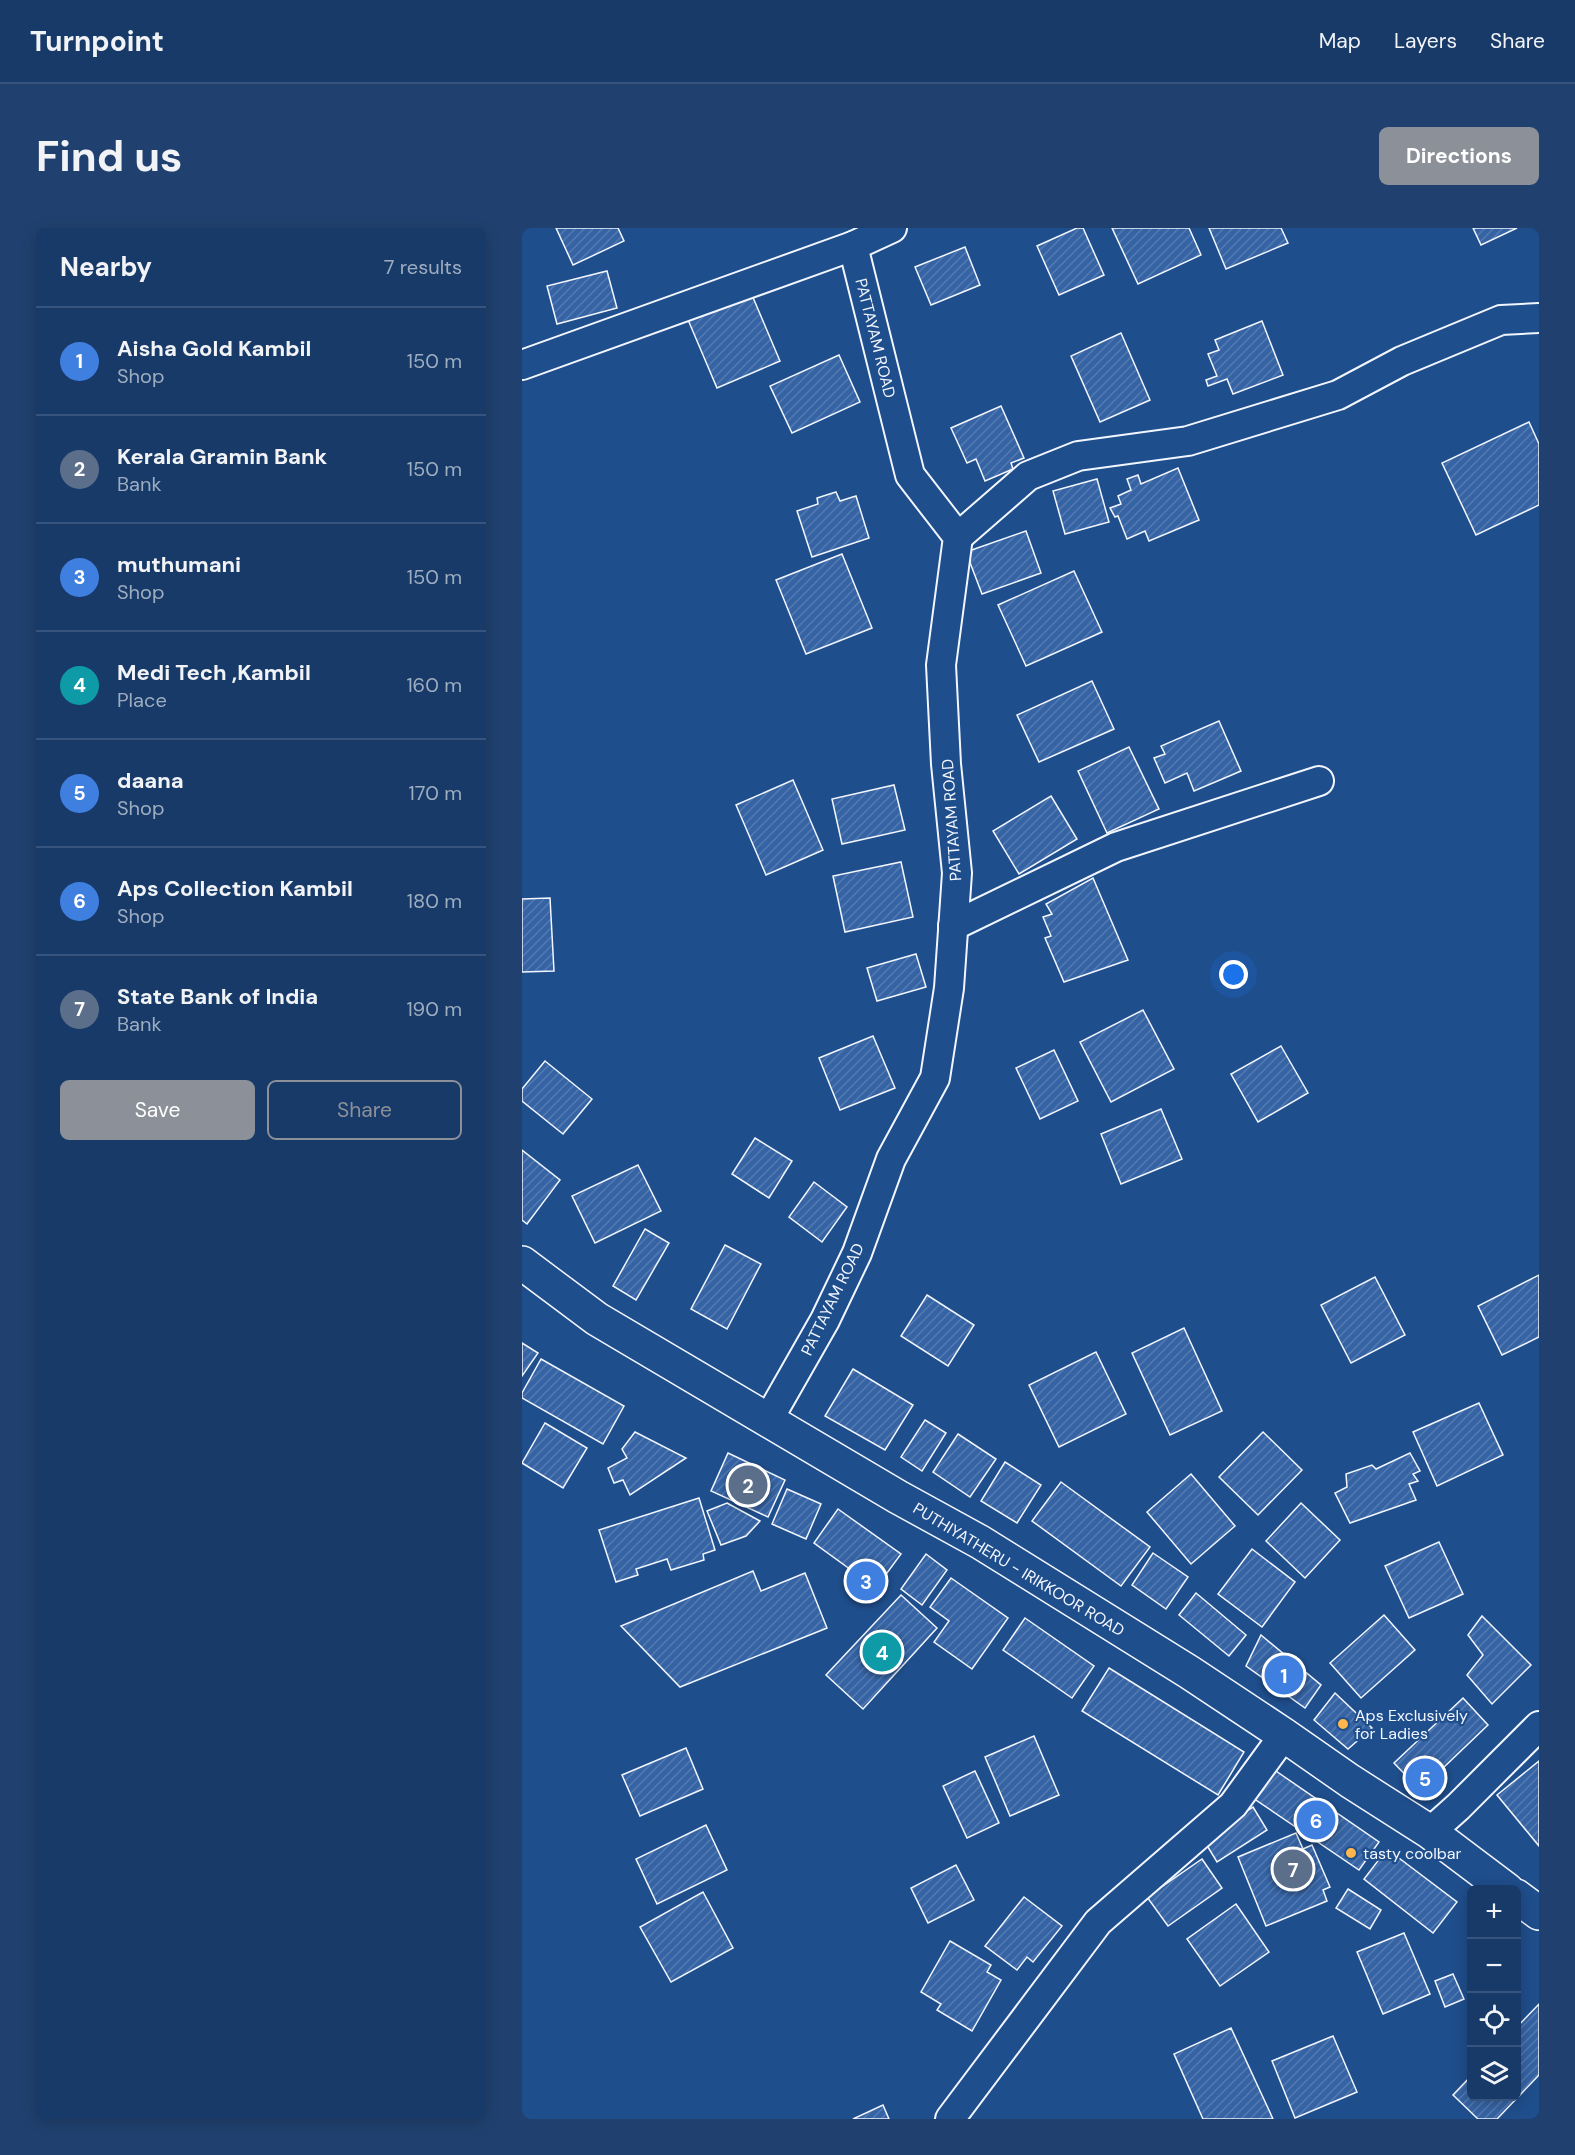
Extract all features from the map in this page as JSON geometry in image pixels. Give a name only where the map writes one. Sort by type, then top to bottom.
[{"type":"main road","name":"PUTHIYATHERU - IRIKKOOR ROAD","points":[[522,1263],[597,1319],[898,1497],[980,1542],[1189,1672],[1430,1832],[1500,1885]]},
{"type":"main road","points":[[1521,1900],[1539,1913]]},
{"type":"street","points":[[522,365],[853,246],[892,228]]},
{"type":"street","name":"PATTAYAM ROAD","points":[[768,1420],[829,1310],[857,1253],[891,1159],[935,1078],[949,988],[954,927],[957,873],[946,764],[941,665],[958,537],[910,475],[853,246]]},
{"type":"street","points":[[958,537],[1028,476],[1078,456],[1188,441],[1221,432],[1338,395],[1402,361],[1501,320],[1539,318]]},
{"type":"street","points":[[954,927],[1116,847],[1319,781]]},
{"type":"street","points":[[1430,1832],[1539,1726]]},
{"type":"street","points":[[950,2119],[1098,1922],[1233,1805],[1284,1735]]},
{"type":"building","points":[[556,228],[618,228],[624,241],[573,265]]},
{"type":"building","points":[[1077,228],[1083,228],[1104,275],[1059,295],[1037,246]]},
{"type":"building","points":[[1112,228],[1189,228],[1201,255],[1138,284]]},
{"type":"building","points":[[1209,228],[1281,228],[1288,243],[1226,269]]},
{"type":"building","points":[[1473,228],[1517,228],[1481,245]]},
{"type":"building","points":[[965,247],[980,285],[931,305],[915,267]]},
{"type":"building","points":[[607,271],[617,308],[557,324],[547,286]]},
{"type":"building","points":[[749,288],[780,361],[717,388],[686,315]]},
{"type":"building","points":[[1262,321],[1283,375],[1233,394],[1227,379],[1208,386],[1206,380],[1217,376],[1208,354],[1219,350],[1215,340]]},
{"type":"building","points":[[1121,333],[1150,400],[1100,422],[1071,356]]},
{"type":"building","points":[[839,355],[860,402],[792,433],[770,386]]},
{"type":"building","points":[[1001,406],[1024,458],[1011,463],[1013,469],[985,481],[976,459],[967,463],[951,428]]},
{"type":"building","points":[[1529,422],[1539,444],[1539,505],[1476,535],[1442,463]]},
{"type":"building","points":[[1178,468],[1199,520],[1149,541],[1145,531],[1127,539],[1118,516],[1115,517],[1110,508],[1121,504],[1118,496],[1131,490],[1127,479],[1138,475],[1141,484]]},
{"type":"building","points":[[1097,479],[1109,522],[1065,534],[1053,491]]},
{"type":"building","points":[[836,492],[840,501],[856,496],[869,538],[812,557],[797,511],[818,504],[817,498]]},
{"type":"building","points":[[1026,531],[1041,573],[982,594],[966,552]]},
{"type":"building","points":[[842,554],[872,628],[806,654],[776,580]]},
{"type":"building","points":[[1074,571],[1102,632],[1026,666],[998,605]]},
{"type":"building","points":[[1092,681],[1114,729],[1039,762],[1017,715]]},
{"type":"building","points":[[1219,721],[1241,771],[1194,791],[1187,773],[1165,783],[1154,758],[1165,754],[1161,746]]},
{"type":"building","points":[[1129,747],[1159,809],[1107,833],[1078,771]]},
{"type":"building","points":[[793,780],[823,850],[766,875],[736,805]]},
{"type":"building","points":[[894,785],[905,830],[842,844],[832,799]]},
{"type":"building","points":[[1051,796],[1077,839],[1019,874],[993,831]]},
{"type":"building","points":[[901,862],[913,917],[845,932],[833,876]]},
{"type":"building","points":[[1093,878],[1128,960],[1064,982],[1045,938],[1051,936],[1043,917],[1052,914],[1046,904]]},
{"type":"building","points":[[550,898],[554,971],[522,972],[522,899]]},
{"type":"building","points":[[916,954],[926,987],[877,1001],[867,968]]},
{"type":"building","points":[[1143,1010],[1174,1069],[1111,1102],[1080,1042]]},
{"type":"building","points":[[873,1036],[895,1088],[840,1110],[819,1058]]},
{"type":"building","points":[[1281,1046],[1308,1093],[1258,1122],[1231,1074]]},
{"type":"building","points":[[1054,1050],[1078,1101],[1040,1119],[1016,1068]]},
{"type":"building","points":[[545,1061],[592,1099],[563,1134],[522,1101],[522,1089]]},
{"type":"building","points":[[1161,1109],[1182,1159],[1121,1184],[1101,1134]]},
{"type":"building","points":[[755,1138],[792,1161],[769,1198],[732,1174]]},
{"type":"building","points":[[522,1150],[560,1180],[527,1224],[522,1220]]},
{"type":"building","points":[[638,1165],[661,1211],[595,1243],[572,1196]]},
{"type":"building","points":[[814,1182],[847,1207],[822,1242],[789,1217]]},
{"type":"building","points":[[645,1229],[669,1243],[636,1300],[613,1286]]},
{"type":"building","points":[[725,1245],[761,1264],[727,1329],[691,1309]]},
{"type":"building","points":[[1539,1275],[1539,1337],[1502,1355],[1478,1306]]},
{"type":"building","points":[[1375,1277],[1405,1335],[1351,1363],[1321,1305]]},
{"type":"building","points":[[927,1295],[974,1325],[948,1366],[901,1336]]},
{"type":"building","points":[[1184,1328],[1222,1411],[1170,1435],[1132,1353]]},
{"type":"building","points":[[522,1343],[538,1353],[522,1376]]},
{"type":"building","points":[[1096,1352],[1126,1414],[1059,1447],[1029,1385]]},
{"type":"building","points":[[541,1359],[624,1406],[603,1444],[522,1398],[522,1393]]},
{"type":"building","points":[[853,1369],[913,1405],[885,1450],[825,1416]]},
{"type":"building","points":[[1479,1403],[1503,1455],[1437,1486],[1413,1432]]},
{"type":"building","points":[[925,1420],[946,1433],[922,1471],[901,1457]]},
{"type":"building","points":[[545,1423],[587,1448],[563,1488],[522,1463]]},
{"type":"building","points":[[635,1432],[686,1458],[630,1495],[623,1480],[614,1483],[608,1468],[627,1458],[622,1449]]},
{"type":"building","points":[[1263,1432],[1302,1470],[1258,1515],[1219,1477]]},
{"type":"building","points":[[958,1434],[996,1459],[970,1497],[933,1472]]},
{"type":"building","points":[[728,1453],[785,1480],[768,1517],[711,1491]]},
{"type":"building","points":[[1410,1453],[1420,1471],[1413,1474],[1418,1481],[1409,1484],[1416,1500],[1350,1523],[1335,1493],[1347,1487],[1346,1474],[1372,1465],[1376,1469]]},
{"type":"building","points":[[1005,1462],[1041,1485],[1017,1523],[981,1501]]},
{"type":"building","points":[[1191,1474],[1235,1526],[1191,1564],[1147,1512]]},
{"type":"building","points":[[1061,1482],[1150,1547],[1121,1586],[1032,1521]]},
{"type":"building","points":[[787,1489],[821,1504],[806,1539],[772,1524]]},
{"type":"building","points":[[699,1498],[715,1550],[703,1554],[704,1560],[671,1570],[667,1559],[636,1569],[638,1575],[616,1582],[599,1530]]},
{"type":"building","points":[[727,1503],[760,1521],[746,1536],[721,1545],[707,1511]]},
{"type":"building","points":[[1301,1503],[1340,1540],[1305,1578],[1266,1541]]},
{"type":"building","points":[[838,1509],[901,1554],[876,1588],[814,1543]]},
{"type":"building","points":[[1439,1542],[1463,1594],[1409,1618],[1385,1566]]},
{"type":"building","points":[[1252,1549],[1295,1582],[1262,1627],[1218,1594]]},
{"type":"building","points":[[1153,1553],[1188,1577],[1166,1609],[1132,1585]]},
{"type":"building","points":[[926,1554],[947,1570],[922,1605],[901,1589]]},
{"type":"building","points":[[753,1571],[761,1591],[805,1573],[827,1628],[680,1687],[621,1626]]},
{"type":"building","points":[[951,1578],[1008,1618],[972,1669],[934,1642],[949,1621],[930,1607]]},
{"type":"building","points":[[1196,1593],[1246,1635],[1229,1656],[1179,1615]]},
{"type":"building","points":[[901,1595],[937,1628],[863,1709],[826,1675]]},
{"type":"building","points":[[1384,1615],[1415,1650],[1361,1698],[1330,1663]]},
{"type":"building","points":[[1482,1616],[1531,1665],[1492,1704],[1467,1675],[1483,1655],[1468,1635]]},
{"type":"building","points":[[1025,1618],[1094,1666],[1072,1698],[1003,1650]]},
{"type":"building","points":[[1261,1635],[1321,1685],[1305,1708],[1246,1666]]},
{"type":"building","points":[[1109,1668],[1244,1752],[1218,1795],[1082,1711]]},
{"type":"building","name":"Aps Exclusively for Ladies","points":[[1335,1693],[1372,1728],[1348,1749],[1314,1720]]},
{"type":"building","points":[[1463,1698],[1488,1725],[1420,1790],[1394,1763]]},
{"type":"building","points":[[1034,1736],[1059,1795],[1010,1816],[985,1757]]},
{"type":"building","points":[[686,1748],[703,1789],[640,1816],[622,1775]]},
{"type":"building","points":[[1539,1761],[1539,1846],[1497,1795]]},
{"type":"building","points":[[1273,1769],[1379,1842],[1359,1870],[1253,1798]]},
{"type":"building","points":[[975,1771],[999,1823],[967,1838],[943,1786]]},
{"type":"building","points":[[1253,1807],[1267,1830],[1217,1862],[1203,1839]]},
{"type":"building","points":[[706,1825],[727,1870],[657,1904],[636,1859]]},
{"type":"building","points":[[1296,1833],[1303,1849],[1312,1845],[1330,1887],[1323,1890],[1327,1901],[1266,1926],[1238,1857]]},
{"type":"building","points":[[1387,1849],[1457,1902],[1433,1933],[1364,1879]]},
{"type":"building","points":[[1202,1859],[1222,1888],[1168,1926],[1147,1897]]},
{"type":"building","points":[[956,1865],[974,1900],[928,1923],[911,1888]]},
{"type":"building","points":[[1348,1889],[1381,1910],[1370,1929],[1336,1908]]},
{"type":"building","points":[[703,1892],[733,1948],[671,1982],[640,1927]]},
{"type":"building","points":[[1024,1897],[1062,1926],[1033,1962],[1027,1957],[1017,1970],[985,1946]]},
{"type":"building","points":[[1236,1904],[1269,1952],[1220,1986],[1187,1939]]},
{"type":"building","points":[[1404,1933],[1430,1994],[1383,2014],[1357,1952]]},
{"type":"building","points":[[950,1941],[991,1965],[987,1972],[1001,1980],[972,2031],[937,2010],[941,2004],[921,1992]]},
{"type":"building","points":[[1453,1974],[1464,1999],[1445,2007],[1435,1981]]},
{"type":"building","points":[[1539,2004],[1539,2075],[1521,2094],[1521,2047],[1521,2023]]},
{"type":"building","points":[[1231,2028],[1273,2119],[1203,2119],[1174,2054]]},
{"type":"building","points":[[1333,2036],[1357,2092],[1295,2118],[1272,2061]]},
{"type":"building","points":[[1467,2080],[1467,2101],[1514,2101],[1497,2119],[1478,2119],[1453,2095]]},
{"type":"building","points":[[883,2105],[889,2119],[853,2119]]},
{"type":"place","name":"Kerala Gramin Bank","points":[[748,1485]]},
{"type":"place","name":"muthumani","points":[[866,1581]]},
{"type":"place","name":"Medi Tech ,Kambil","points":[[882,1652]]},
{"type":"place","name":"Aisha Gold Kambil","points":[[1284,1675]]},
{"type":"place","name":"Aps Exclusively for Ladies","points":[[1343,1724]]},
{"type":"place","name":"daana","points":[[1425,1778]]},
{"type":"place","name":"Aps Collection Kambil","points":[[1316,1820]]},
{"type":"place","name":"tasty coolbar","points":[[1351,1853]]},
{"type":"place","name":"State Bank of India","points":[[1293,1869]]}]
